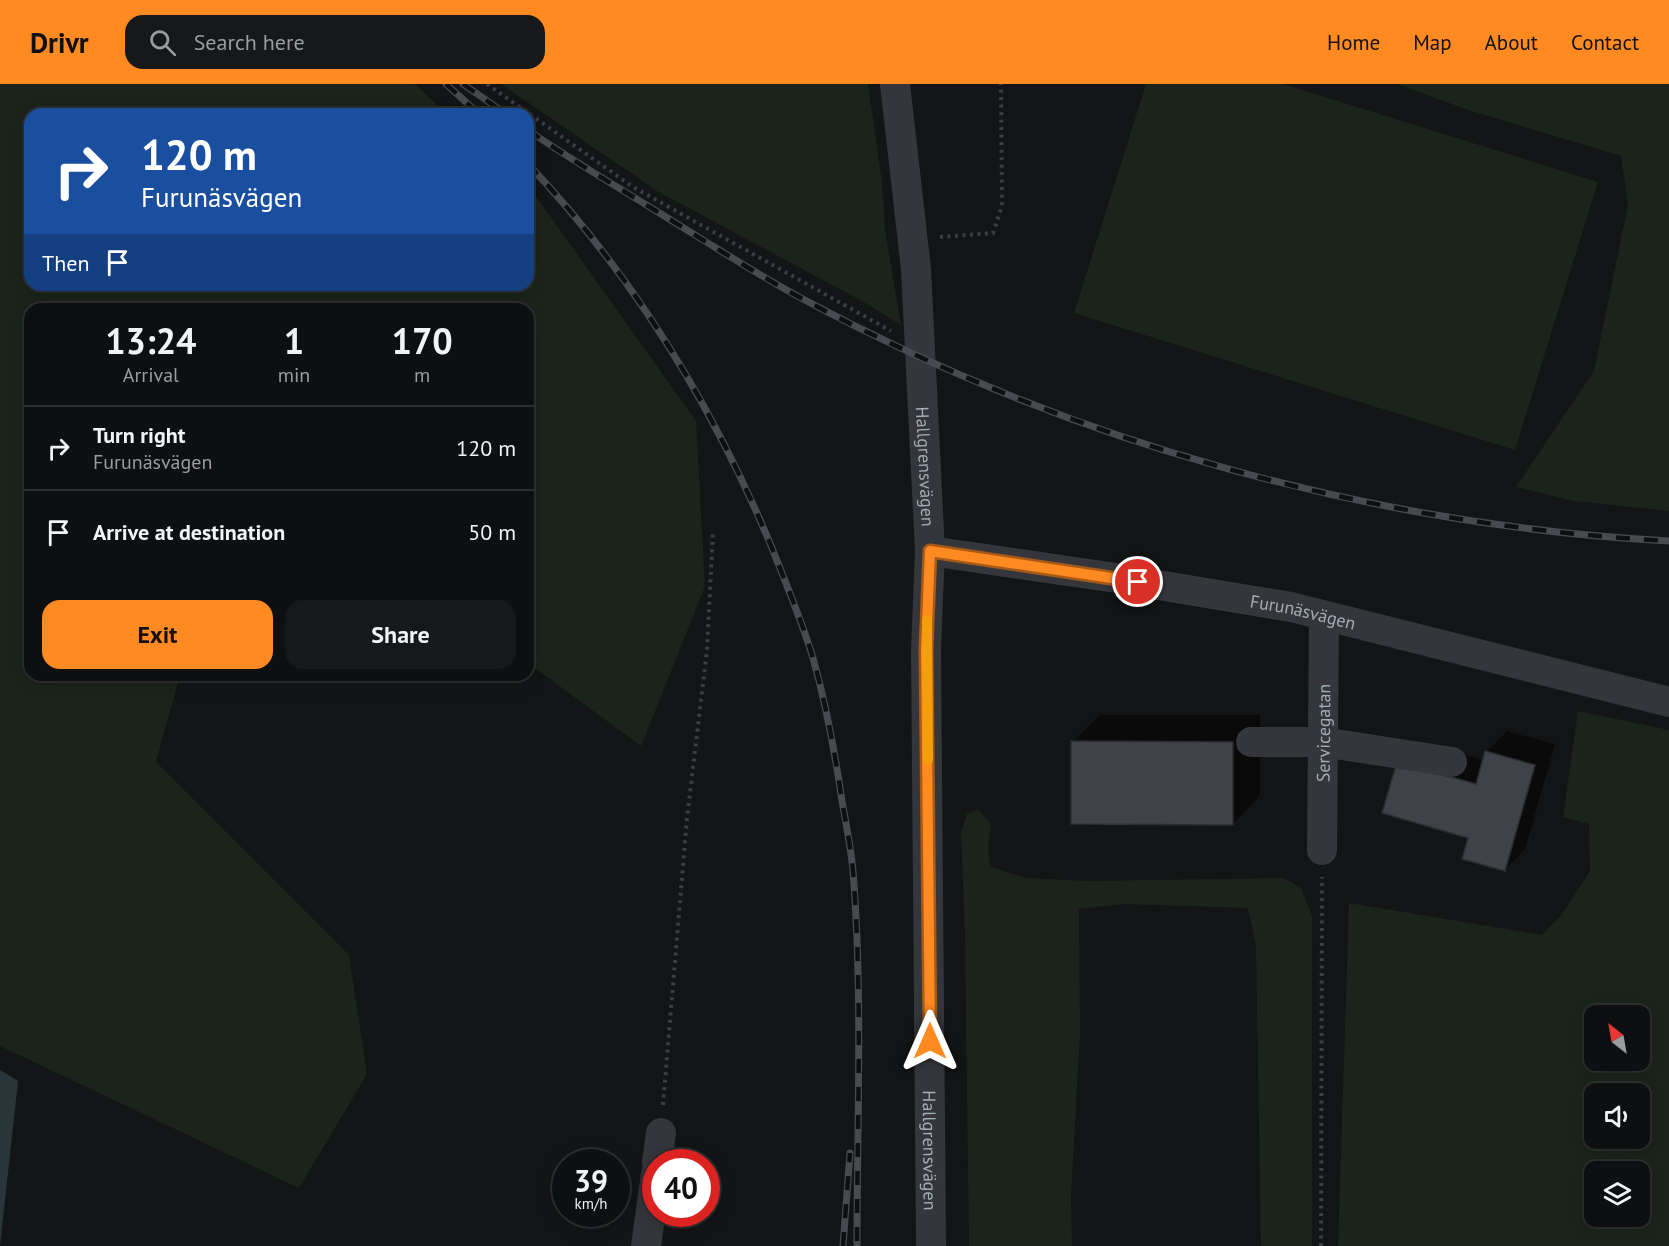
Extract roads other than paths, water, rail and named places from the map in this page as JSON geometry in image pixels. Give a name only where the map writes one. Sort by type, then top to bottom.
[{"type":"street","name":"Hallgrensvägen","points":[[895,84],[912,239],[930,551],[926,649],[931,1246]]},
{"type":"street","name":"Furunäsvägen","points":[[930,551],[1116,578],[1291,607],[1669,702]]},
{"type":"street","name":"Servicegatan","points":[[1322,850],[1324,616]]},
{"type":"street","points":[[1251,742],[1323,742],[1452,762]]},
{"type":"street","points":[[659,1149],[661,1133]]},
{"type":"street","points":[[646,1246],[649,1227]]},
{"type":"railway","points":[[446,84],[472,108]]},
{"type":"railway","points":[[463,84],[497,108]]},
{"type":"railway","points":[[534,134],[727,255],[801,298],[902,349],[1007,394],[1113,434],[1222,467],[1332,495],[1444,516],[1556,532],[1669,541]]},
{"type":"railway","points":[[534,171],[603,251],[668,345],[697,394],[749,495],[772,548],[813,658],[833,747],[853,871],[859,1012],[857,1246]]},
{"type":"railway","points":[[843,1246],[850,1153]]}]
